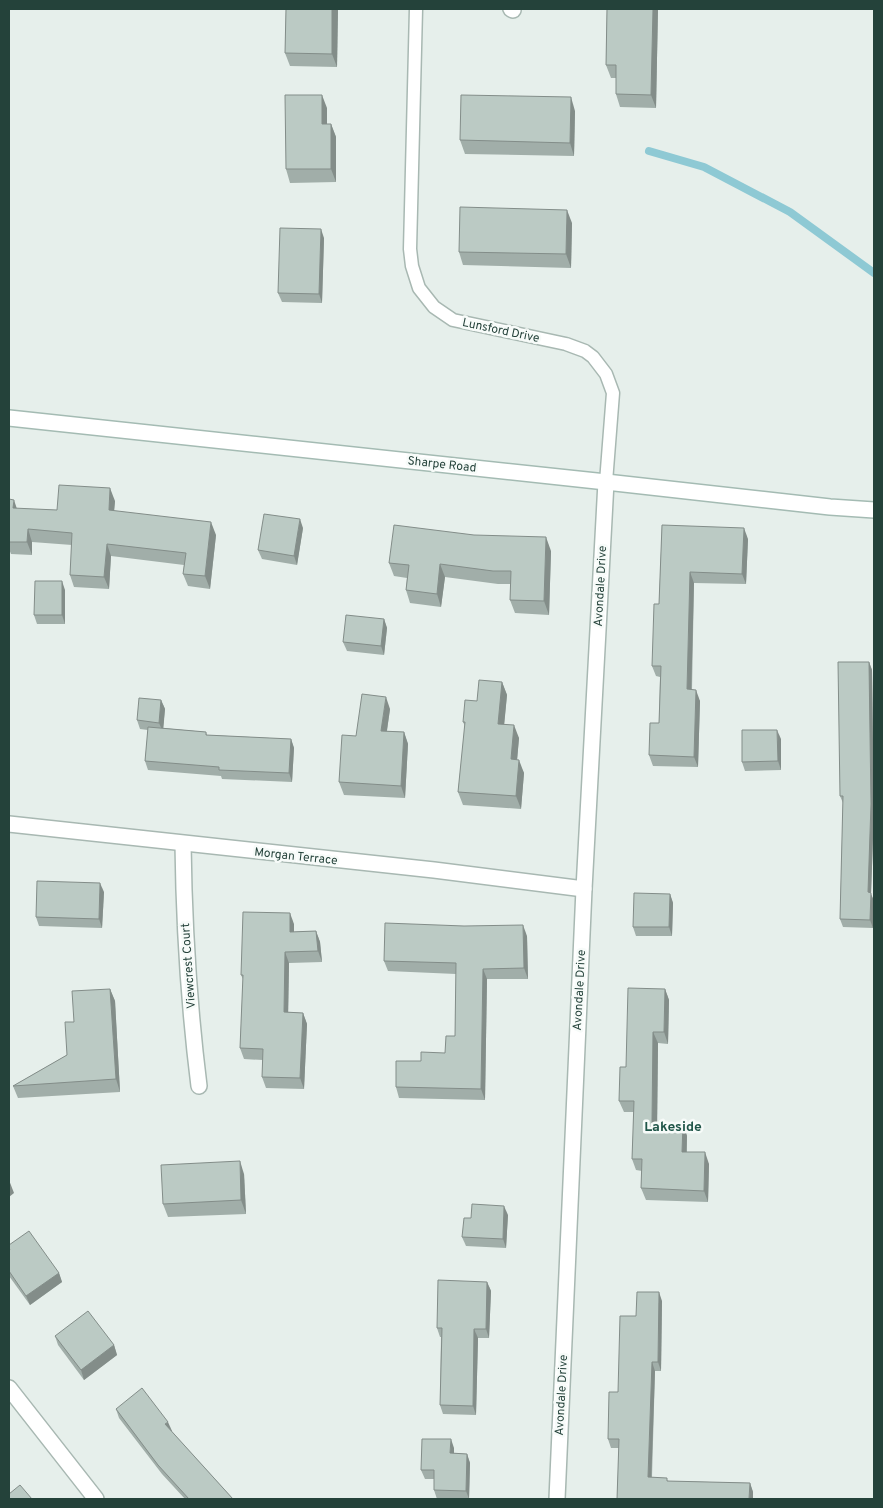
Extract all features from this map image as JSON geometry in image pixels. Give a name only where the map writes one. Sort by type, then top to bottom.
[{"type":"street","name":"Sharpe Road","points":[[9,418],[830,507],[874,510]]},
{"type":"street","name":"Avondale Drive","points":[[557,1499],[584,890],[606,482]]},
{"type":"street","name":"Morgan Terrace","points":[[9,824],[434,870],[584,890]]},
{"type":"street","name":"Viewcrest Court","points":[[183,844],[190,1008],[199,1086]]},
{"type":"street","points":[[9,1388],[96,1499]]},
{"type":"lane","name":"Lunsford Drive","points":[[416,9],[410,249],[412,266],[419,288],[434,307],[453,320],[566,344],[585,351],[593,358],[606,374],[612,394],[606,482]]},
{"type":"building","points":[[286,9],[332,9],[332,54],[285,53]]},
{"type":"building","points":[[607,9],[653,9],[651,95],[616,94],[616,65],[606,65]]},
{"type":"building","points":[[285,95],[322,95],[322,124],[331,124],[331,169],[286,169]]},
{"type":"building","points":[[461,95],[571,97],[570,143],[460,140]]},
{"type":"building","points":[[460,207],[567,210],[566,254],[459,252]]},
{"type":"building","points":[[280,228],[321,229],[319,294],[278,293]]},
{"type":"building","points":[[59,485],[110,488],[109,510],[211,522],[205,576],[183,574],[186,553],[107,544],[104,577],[70,575],[72,533],[28,529],[27,542],[9,542],[9,499],[14,500],[13,508],[57,510]]},
{"type":"building","points":[[264,514],[300,519],[294,556],[258,550]]},
{"type":"building","points":[[394,525],[474,535],[546,537],[544,601],[510,600],[511,571],[493,571],[440,564],[437,594],[406,590],[409,565],[389,563]]},
{"type":"building","points":[[662,525],[744,528],[742,574],[690,572],[687,689],[696,690],[694,757],[649,755],[650,723],[659,723],[661,666],[652,666],[654,604],[659,604]]},
{"type":"building","points":[[35,581],[62,581],[62,615],[34,615]]},
{"type":"building","points":[[346,615],[384,619],[381,646],[343,642]]},
{"type":"building","points":[[838,662],[869,662],[871,804],[868,892],[871,893],[870,920],[840,919],[843,796],[840,796]]},
{"type":"building","points":[[479,680],[502,682],[498,724],[514,725],[511,759],[519,760],[516,796],[458,792],[465,722],[463,722],[465,700],[477,701]]},
{"type":"building","points":[[362,694],[386,697],[381,731],[404,732],[401,786],[339,782],[342,735],[356,736]]},
{"type":"building","points":[[139,698],[161,700],[159,723],[137,720]]},
{"type":"building","points":[[148,727],[206,732],[206,735],[291,739],[289,773],[219,770],[219,767],[145,761]]},
{"type":"building","points":[[742,730],[777,730],[778,761],[742,762]]},
{"type":"building","points":[[37,881],[100,883],[99,919],[36,917]]},
{"type":"building","points":[[634,893],[670,894],[669,927],[633,927]]},
{"type":"building","points":[[243,912],[290,913],[290,932],[316,931],[318,951],[285,952],[284,1012],[303,1013],[300,1078],[262,1077],[263,1049],[240,1048]]},
{"type":"building","points":[[385,923],[464,926],[523,925],[524,968],[483,969],[481,1089],[396,1087],[396,1061],[421,1061],[421,1052],[445,1053],[446,1036],[455,1036],[456,963],[384,961]]},
{"type":"building","points":[[628,988],[665,989],[664,1032],[653,1032],[652,1123],[683,1124],[682,1152],[705,1152],[704,1191],[641,1188],[642,1159],[632,1159],[634,1101],[619,1101],[620,1067],[626,1067]]},
{"type":"building","points":[[110,989],[116,1079],[13,1086],[67,1055],[65,1022],[74,1022],[72,991]]},
{"type":"building","points":[[240,1161],[241,1200],[163,1204],[161,1165]]},
{"type":"building","points":[[472,1204],[504,1206],[503,1239],[462,1237],[464,1218],[471,1218]]},
{"type":"building","points":[[29,1231],[59,1273],[26,1296],[9,1271],[9,1245]]},
{"type":"building","points":[[438,1280],[487,1282],[486,1329],[474,1329],[473,1406],[440,1405],[442,1328],[437,1328]]},
{"type":"building","points":[[637,1292],[659,1292],[658,1362],[652,1362],[648,1477],[667,1478],[667,1481],[750,1483],[749,1499],[617,1499],[619,1439],[608,1439],[609,1392],[618,1392],[620,1316],[636,1316]]},
{"type":"building","points":[[88,1311],[114,1345],[81,1370],[55,1336]]},
{"type":"building","points":[[142,1388],[168,1422],[165,1424],[233,1499],[189,1499],[158,1465],[116,1409]]},
{"type":"building","points":[[422,1439],[451,1439],[450,1453],[467,1454],[466,1491],[434,1490],[434,1470],[421,1470]]},
{"type":"building","points":[[20,1485],[32,1499],[9,1499],[9,1494]]},
{"type":"waterway","points":[[649,151],[704,167],[790,212],[874,273]]},
{"type":"district","name":"Lakeside","points":[[673,1126]]}]
